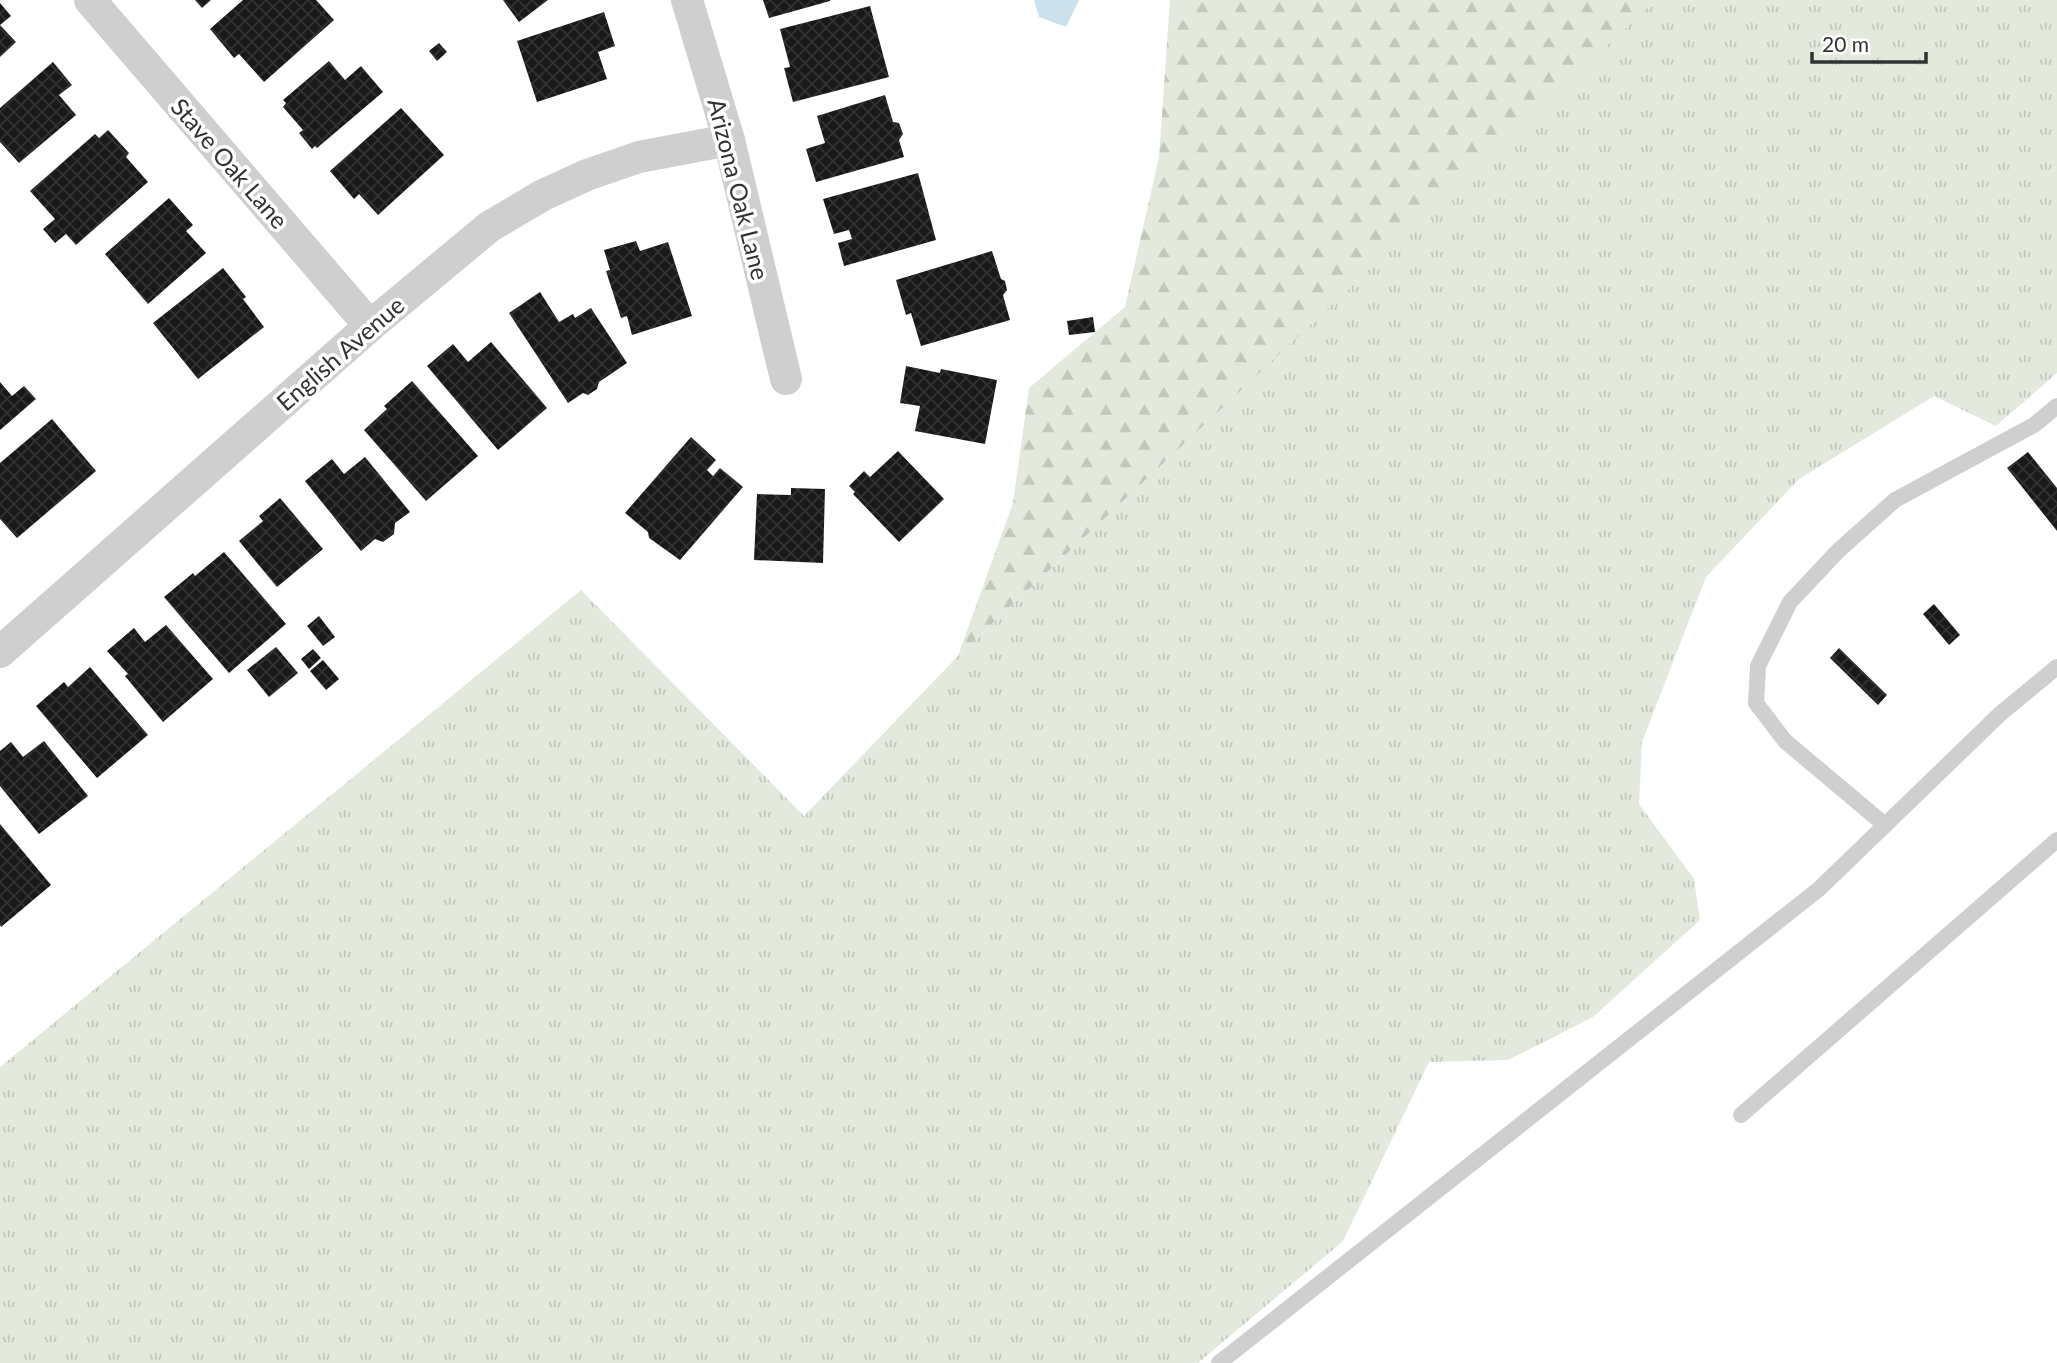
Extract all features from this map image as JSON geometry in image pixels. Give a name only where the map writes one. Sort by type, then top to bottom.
[{"type":"street","name":"Stave Oak Lane","points":[[90,0],[370,326]]},
{"type":"street","name":"Arizona Oak Lane","points":[[687,0],[729,141],[786,379]]},
{"type":"street","name":"English Avenue","points":[[4,640],[489,226],[542,195],[639,157],[729,141]]},
{"type":"lane","points":[[1885,825],[1785,741],[1756,703],[1758,666],[1790,602],[1838,551],[1895,499],[2034,425],[2057,406]]},
{"type":"lane","points":[[1219,1363],[1819,889],[2000,714],[2057,667]]},
{"type":"lane","points":[[1741,1115],[2056,844]]},
{"type":"green space","points":[[1170,0],[1656,0],[958,656],[1013,503],[1029,388],[1125,307],[1159,157]]},
{"type":"green space","points":[[1654,0],[2057,0],[2057,373],[1996,426],[1934,396],[1799,479],[1706,577],[1642,742],[1639,804],[1694,879],[1700,920],[1593,1017],[1508,1060],[1429,1062],[1343,1241],[1198,1363],[0,1363],[0,1067],[581,590],[804,816],[958,656]]},
{"type":"water","points":[[1034,0],[1079,0],[1066,27],[1039,17]]},
{"type":"building","points":[[195,0],[211,0],[202,8]]},
{"type":"building","points":[[243,0],[316,0],[334,20],[264,82],[239,54],[234,58],[210,29]]},
{"type":"building","points":[[503,0],[548,0],[519,22]]},
{"type":"building","points":[[763,0],[830,0],[830,1],[769,18]]},
{"type":"building","points":[[0,3],[11,16],[0,25]]},
{"type":"building","points":[[870,6],[889,77],[793,102],[784,68],[790,67],[780,29]]},
{"type":"building","points":[[604,12],[615,46],[598,52],[607,79],[537,102],[517,41]]},
{"type":"building","points":[[0,25],[16,42],[0,57]]},
{"type":"building","points":[[439,43],[447,52],[437,61],[429,51]]},
{"type":"building","points":[[329,61],[345,80],[361,66],[383,92],[317,148],[315,146],[312,149],[299,133],[303,130],[283,107],[286,103],[283,100]]},
{"type":"building","points":[[53,62],[72,85],[59,95],[76,115],[19,163],[0,142],[0,108]]},
{"type":"building","points":[[885,95],[893,122],[899,123],[903,134],[899,140],[904,157],[816,182],[806,149],[825,143],[817,116]]},
{"type":"building","points":[[401,108],[444,155],[378,215],[359,194],[354,199],[330,171]]},
{"type":"building","points":[[108,130],[129,153],[126,157],[148,182],[76,245],[66,234],[55,243],[43,229],[55,219],[30,191],[95,134],[99,138]]},
{"type":"building","points":[[918,173],[936,240],[844,266],[838,243],[852,239],[849,230],[834,234],[823,199]]},
{"type":"building","points":[[169,198],[193,225],[186,231],[206,253],[148,304],[105,254]]},
{"type":"building","points":[[636,241],[640,251],[668,242],[692,316],[632,335],[627,316],[621,318],[606,271],[610,270],[604,250]]},
{"type":"building","points":[[992,251],[1001,279],[1005,281],[1007,290],[1003,295],[1010,320],[921,346],[911,313],[906,315],[896,280]]},
{"type":"building","points":[[223,268],[246,297],[243,299],[264,327],[198,379],[153,323]]},
{"type":"building","points":[[540,292],[559,322],[573,314],[575,318],[591,308],[627,363],[599,382],[597,389],[588,395],[583,393],[568,403],[509,313]]},
{"type":"building","points":[[1093,317],[1095,332],[1069,335],[1067,321]]},
{"type":"building","points":[[491,342],[547,408],[498,450],[427,366],[453,344],[468,362]]},
{"type":"building","points":[[906,366],[940,373],[941,369],[997,380],[985,444],[915,431],[920,406],[900,403]]},
{"type":"building","points":[[412,381],[478,456],[426,501],[364,430],[387,409],[384,406]]},
{"type":"building","points":[[0,382],[12,396],[24,386],[36,399],[0,430]]},
{"type":"building","points":[[52,419],[96,471],[17,538],[0,519],[0,463]]},
{"type":"building","points":[[691,437],[716,460],[707,470],[713,476],[720,468],[743,487],[680,560],[649,538],[648,532],[625,513]]},
{"type":"building","points":[[898,451],[944,499],[899,542],[853,494],[855,492],[849,486],[864,471],[870,477]]},
{"type":"building","points":[[2028,452],[2057,488],[2057,531],[2007,468]]},
{"type":"building","points":[[365,457],[410,512],[395,523],[394,534],[383,542],[375,539],[361,551],[305,481],[332,459],[344,474]]},
{"type":"building","points":[[791,488],[825,489],[823,563],[754,560],[757,494],[791,495]]},
{"type":"building","points":[[280,498],[323,549],[277,587],[239,541],[263,521],[259,516]]},
{"type":"building","points":[[224,552],[286,624],[229,673],[164,597]]},
{"type":"building","points":[[1934,604],[1960,635],[1949,645],[1923,614]]},
{"type":"building","points":[[319,616],[335,637],[323,646],[307,626]]},
{"type":"building","points":[[166,625],[213,679],[163,722],[125,676],[128,674],[107,651],[134,628],[145,642]]},
{"type":"building","points":[[276,647],[298,673],[269,697],[247,670]]},
{"type":"building","points":[[1839,648],[1887,695],[1878,705],[1830,658]]},
{"type":"building","points":[[313,649],[321,658],[309,669],[301,659]]},
{"type":"building","points":[[323,660],[339,679],[326,690],[310,671]]},
{"type":"building","points":[[90,667],[148,735],[97,778],[36,706],[64,682],[68,687]]},
{"type":"building","points":[[44,741],[88,796],[39,834],[0,786],[0,751],[11,742],[23,757]]},
{"type":"building","points":[[0,824],[51,885],[1,927],[0,925]]}]
